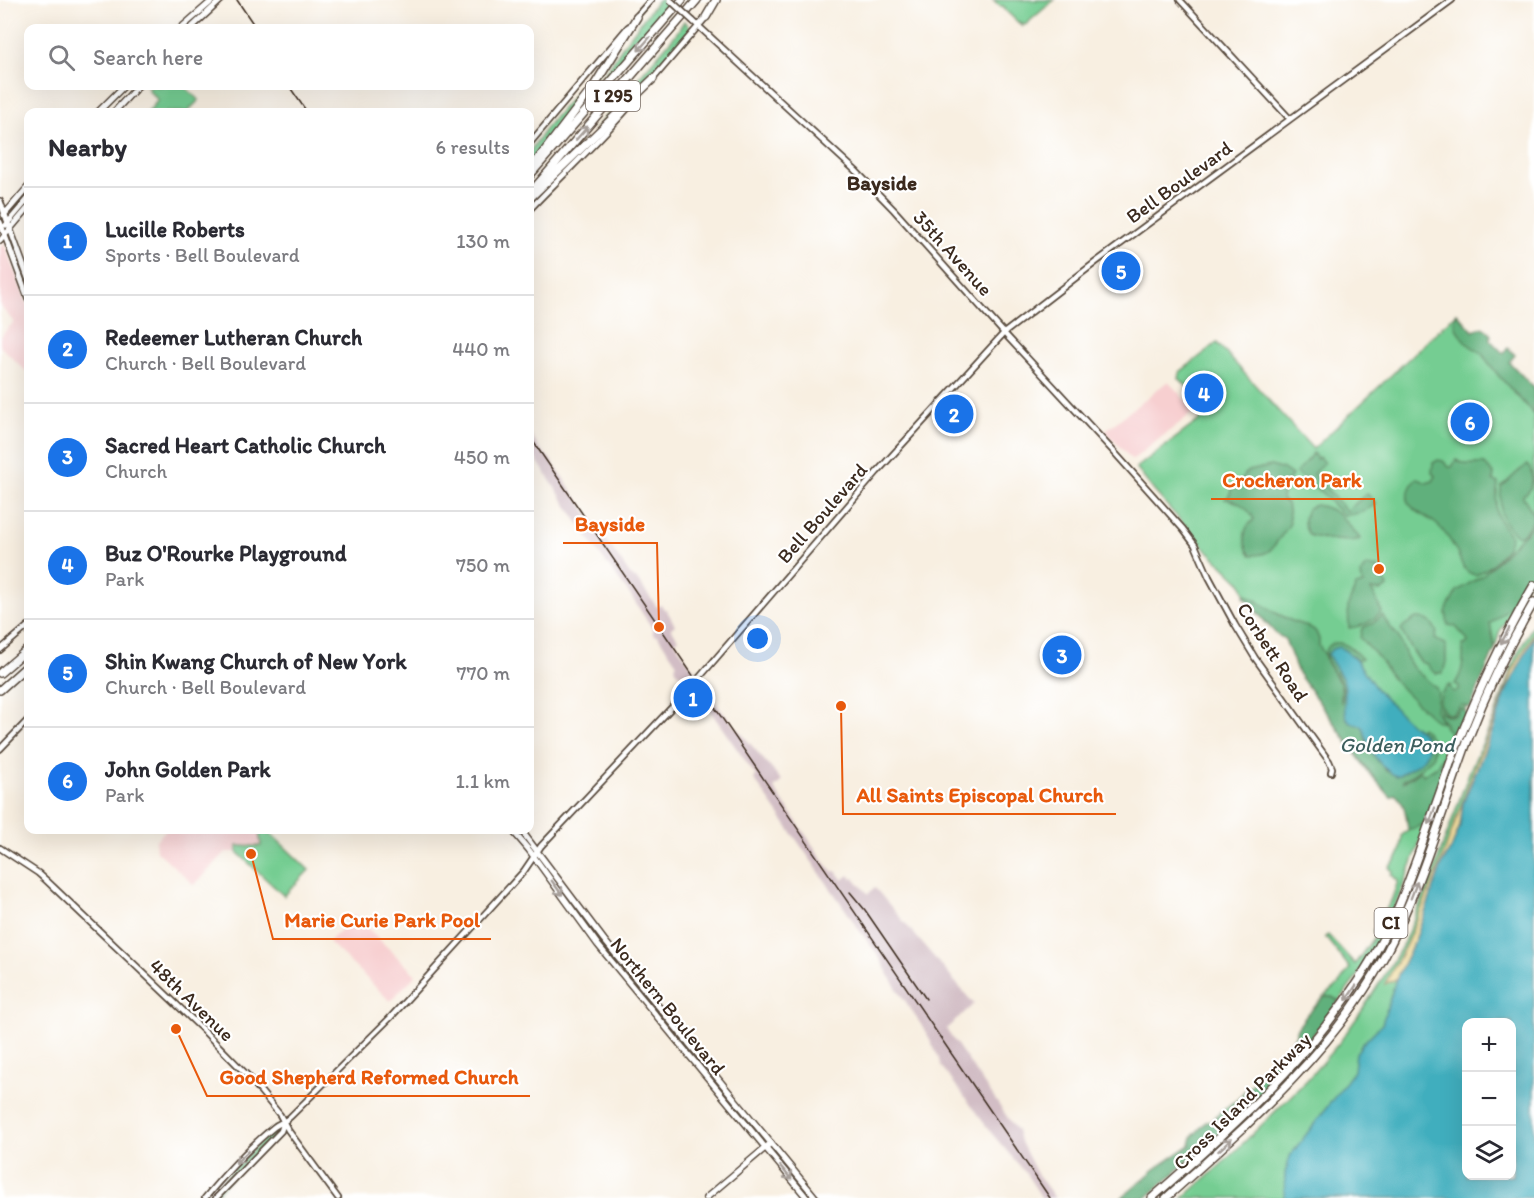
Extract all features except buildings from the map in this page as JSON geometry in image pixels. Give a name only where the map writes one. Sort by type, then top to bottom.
[{"type":"highway","name":"I 295","points":[[534,171],[682,0]]},
{"type":"highway","name":"I 295","points":[[534,188],[697,0]]},
{"type":"highway","points":[[706,17],[718,0]]},
{"type":"highway","points":[[534,165],[592,89],[637,16]]},
{"type":"highway","points":[[534,194],[653,79]]},
{"type":"highway","name":"Cross Island Parkway","points":[[1152,1198],[1265,1095],[1320,1035],[1359,982],[1404,894],[1451,761],[1488,670],[1534,585]]},
{"type":"highway","name":"Cross Island Parkway","points":[[1166,1198],[1285,1087],[1328,1039],[1366,986],[1383,958],[1412,897],[1482,704],[1510,645],[1534,602]]},
{"type":"highway","points":[[0,673],[24,652]]},
{"type":"highway","points":[[0,690],[24,669]]},
{"type":"highway","points":[[0,690],[24,674]]},
{"type":"main road","points":[[186,24],[213,0]]},
{"type":"main road","points":[[195,24],[221,0]]},
{"type":"main road","points":[[102,108],[120,90]]},
{"type":"main road","points":[[118,108],[134,90]]},
{"type":"main road","points":[[0,241],[4,225],[24,193]]},
{"type":"main road","points":[[0,201],[4,225],[24,286]]},
{"type":"main road","points":[[4,225],[24,203]]},
{"type":"main road","points":[[4,225],[24,211]]},
{"type":"main road","points":[[4,225],[24,269]]},
{"type":"main road","name":"Northern Boulevard","points":[[515,834],[598,945],[807,1198]]},
{"type":"main road","name":"Northern Boulevard","points":[[524,834],[604,940],[816,1198]]},
{"type":"main road","points":[[706,1198],[771,1143]]},
{"type":"street","points":[[534,138],[651,0]]},
{"type":"street","name":"35th Avenue","points":[[670,0],[872,187],[1115,453],[1195,545]]},
{"type":"street","points":[[1180,0],[1290,119]]},
{"type":"street","name":"Bell Boulevard","points":[[204,1198],[272,1129],[284,1122],[417,990],[506,892],[538,850],[692,686],[877,472],[1004,333],[1452,0]]},
{"type":"street","points":[[534,205],[605,135],[706,17]]},
{"type":"street","name":"Corbett Road","points":[[1195,545],[1234,625],[1329,761],[1331,772]]},
{"type":"street","points":[[0,650],[24,629]]},
{"type":"street","points":[[0,749],[24,724]]},
{"type":"street","name":"48th Avenue","points":[[0,848],[47,881],[248,1076],[280,1115],[294,1140],[338,1198]]},
{"type":"street","name":"Bell Boulevard","points":[[216,1198],[281,1131],[284,1122]]},
{"type":"shaded area","points":[[4,243],[24,296],[24,369],[0,346],[0,337],[14,322],[0,306],[0,248]]},
{"type":"shaded area","points":[[1168,381],[1195,411],[1132,460],[1105,431]]},
{"type":"shaded area","points":[[534,440],[550,459],[633,579],[635,577],[657,607],[661,605],[666,609],[675,625],[671,628],[678,639],[675,642],[718,706],[782,781],[774,788],[822,859],[843,880],[849,875],[852,879],[854,878],[868,894],[875,888],[974,1004],[946,1029],[1017,1131],[1036,1172],[1055,1198],[1042,1198],[1025,1172],[993,1135],[941,1066],[926,1032],[878,955],[754,779],[756,776],[684,674],[679,674],[675,669],[677,664],[657,635],[655,636],[652,632],[654,631],[631,596],[595,548],[534,456]]},
{"type":"shaded area","points":[[162,834],[260,834],[262,846],[237,846],[237,852],[226,852],[194,885],[156,850],[155,841]]},
{"type":"shaded area","points":[[354,915],[416,975],[390,1001],[329,942]]},
{"type":"green space","points":[[658,0],[670,8],[590,97],[624,44]]},
{"type":"green space","points":[[993,0],[1054,0],[1025,25],[1019,21],[1023,27],[1003,6],[1001,7]]},
{"type":"green space","points":[[684,21],[692,29],[649,76],[594,130],[676,34]]},
{"type":"green space","points":[[609,57],[564,124],[534,158],[534,145],[548,125]]},
{"type":"green space","points":[[148,90],[188,90],[199,100],[191,108],[151,108],[158,100]]},
{"type":"green space","points":[[1457,313],[1503,364],[1507,360],[1534,388],[1534,571],[1499,633],[1495,649],[1494,646],[1437,766],[1391,797],[1370,774],[1298,673],[1285,639],[1268,625],[1244,596],[1242,584],[1203,546],[1136,468],[1210,412],[1179,378],[1180,372],[1217,343],[1313,449]]},
{"type":"green space","points":[[1457,313],[1473,331],[1483,327],[1489,332],[1491,336],[1489,339],[1503,353],[1508,348],[1515,355],[1509,362],[1534,388],[1534,416],[1482,354],[1465,342],[1456,328],[1454,316]]},
{"type":"green space","points":[[1313,453],[1324,463],[1313,474],[1347,511],[1367,493],[1376,504],[1352,515],[1343,515],[1322,493],[1296,473]]},
{"type":"green space","points":[[1438,460],[1443,461],[1449,467],[1452,467],[1456,460],[1467,464],[1485,464],[1494,475],[1493,480],[1498,483],[1496,499],[1498,517],[1511,536],[1507,548],[1491,566],[1476,575],[1465,569],[1455,548],[1441,529],[1407,500],[1410,488],[1417,478],[1426,483],[1433,481],[1436,476],[1432,473],[1433,463]]},
{"type":"green space","points":[[1528,465],[1532,482],[1523,497],[1532,511],[1533,521],[1523,534],[1518,536],[1511,531],[1504,520],[1501,508],[1501,487]]},
{"type":"green space","points":[[1271,466],[1282,468],[1292,475],[1284,490],[1282,500],[1287,503],[1290,523],[1270,550],[1263,554],[1251,555],[1246,545],[1245,534],[1247,527],[1254,519],[1242,505],[1225,499],[1229,496],[1233,485],[1242,480],[1249,471]]},
{"type":"green space","points":[[1316,505],[1336,513],[1347,522],[1360,539],[1335,540],[1309,535],[1304,525],[1304,518],[1308,508]]},
{"type":"green space","points":[[1534,524],[1534,571],[1519,599],[1490,624],[1495,649],[1470,708],[1461,705],[1453,714],[1446,714],[1439,704],[1441,696],[1450,685],[1452,691],[1459,690],[1459,686],[1455,684],[1463,666],[1462,645],[1468,642],[1455,626],[1448,625],[1446,612],[1448,607],[1457,591],[1483,575]]},
{"type":"green space","points":[[1368,566],[1377,567],[1388,587],[1381,591],[1371,590],[1382,612],[1367,623],[1349,628],[1348,606],[1356,586],[1363,584],[1361,574]]},
{"type":"green space","points":[[1246,594],[1274,612],[1316,632],[1326,662],[1341,685],[1341,703],[1343,689],[1341,684],[1329,665],[1326,655],[1327,648],[1335,643],[1343,644],[1351,648],[1362,659],[1357,661],[1352,655],[1337,672],[1345,684],[1347,719],[1363,727],[1367,744],[1386,771],[1399,775],[1421,762],[1428,749],[1424,734],[1419,730],[1421,727],[1428,734],[1433,744],[1433,757],[1403,782],[1421,771],[1423,775],[1437,766],[1450,742],[1450,733],[1439,715],[1439,707],[1442,713],[1448,716],[1455,715],[1461,708],[1465,710],[1467,714],[1427,822],[1408,830],[1405,810],[1399,798],[1395,794],[1391,797],[1372,775],[1298,673],[1285,639],[1276,634],[1244,596]]},
{"type":"green space","points":[[1383,615],[1398,636],[1413,668],[1436,688],[1438,693],[1436,711],[1442,723],[1435,720],[1407,694],[1360,638],[1362,628]]},
{"type":"green space","points":[[1416,618],[1423,618],[1431,623],[1437,632],[1435,639],[1446,645],[1446,662],[1443,673],[1435,673],[1427,664],[1420,661],[1401,630],[1403,626]]},
{"type":"green space","points":[[1534,623],[1534,632],[1512,672],[1466,791],[1493,730],[1507,690],[1404,1198],[1183,1198],[1226,1160],[1307,1080],[1339,1043],[1391,965],[1402,946],[1434,870],[1470,770],[1494,718],[1515,658]],"holes":[[[1462,804],[1460,826],[1443,862],[1416,938],[1396,979],[1386,983],[1406,945],[1437,873]]]},
{"type":"green space","points":[[1427,822],[1401,893],[1368,959],[1339,1001],[1332,997],[1324,997],[1338,985],[1350,968],[1325,937],[1328,935],[1355,964],[1374,937],[1373,931],[1391,901],[1398,881],[1391,874],[1393,872],[1389,867],[1400,853],[1402,835]]},
{"type":"green space","points":[[260,834],[271,834],[309,870],[284,896],[237,852],[237,846],[261,846]]},
{"type":"green space","points":[[1324,997],[1332,997],[1339,1001],[1296,1055],[1248,1105],[1146,1198],[1121,1198],[1155,1169],[1190,1145],[1192,1137],[1206,1122],[1213,1120],[1238,1099],[1260,1073],[1284,1053],[1306,1016]]},
{"type":"green space","points":[[276,1127],[279,1131],[213,1198],[207,1198],[221,1181]]},
{"type":"sand","points":[[1534,632],[1507,690],[1463,803],[1460,826],[1443,862],[1416,938],[1396,979],[1385,984],[1406,945],[1437,873],[1476,763],[1512,672]]},
{"type":"water","points":[[1534,636],[1534,1198],[1284,1198],[1285,1173],[1290,1156],[1354,1071],[1356,1053],[1382,1024],[1396,979],[1416,938],[1443,862],[1460,826],[1463,803],[1507,690]]},
{"type":"water","name":"Golden Pond","points":[[1339,647],[1351,656],[1379,692],[1422,732],[1428,742],[1427,752],[1422,761],[1399,775],[1391,773],[1378,762],[1366,740],[1362,726],[1350,722],[1346,716],[1344,683],[1328,654],[1332,649]]},
{"type":"railway","points":[[237,0],[253,24]]},
{"type":"railway","points":[[292,90],[304,108]]},
{"type":"railway","points":[[534,443],[1050,1198]]},
{"type":"railway","points":[[850,892],[865,910],[926,999]]},
{"type":"place","name":"Shin Kwang Church of New York","points":[[1121,271]]},
{"type":"place","name":"Buz O'Rourke Playground","points":[[1204,393]]},
{"type":"place","name":"Redeemer Lutheran Church","points":[[954,414]]},
{"type":"place","name":"John Golden Park","points":[[1470,422]]},
{"type":"place","name":"Crocheron Park","points":[[1379,569]]},
{"type":"place","name":"Bayside","points":[[659,627]]},
{"type":"place","name":"Sacred Heart Catholic Church","points":[[1062,655]]},
{"type":"place","name":"Lucille Roberts","points":[[693,698]]},
{"type":"place","name":"All Saints Episcopal Church","points":[[841,706]]},
{"type":"place","name":"Marie Curie Park Pool","points":[[251,854]]},
{"type":"place","name":"Good Shepherd Reformed Church","points":[[176,1029]]},
{"type":"district","name":"Bayside","points":[[882,183]]}]
